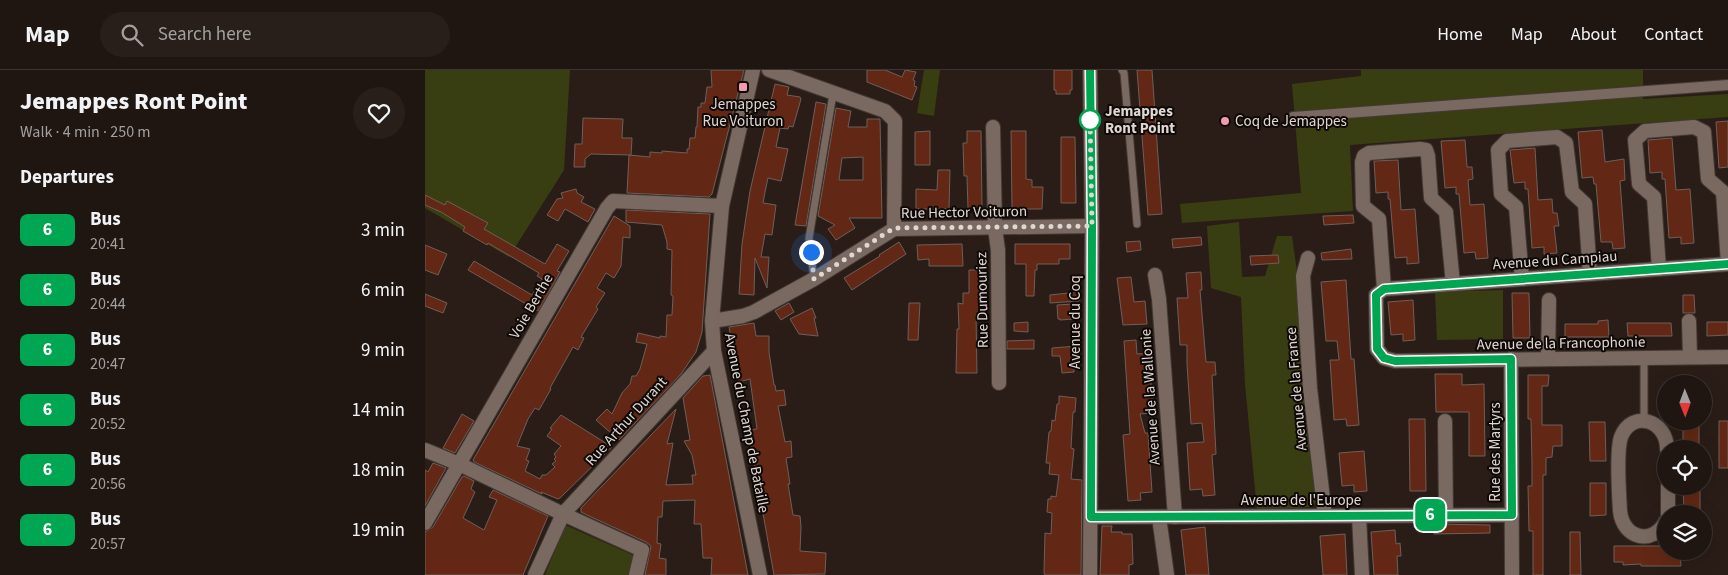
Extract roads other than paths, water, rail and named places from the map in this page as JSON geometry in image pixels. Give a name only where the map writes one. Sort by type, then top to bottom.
[{"type":"street","name":"Avenue du Champ de Bataille","points":[[753,70],[722,206],[712,321],[714,351],[760,575]]},
{"type":"street","points":[[769,70],[885,111],[895,121],[894,228]]},
{"type":"street","name":"Avenue du Coq","points":[[1090,70],[1092,226],[1090,575]]},
{"type":"street","points":[[1293,118],[1728,85]]},
{"type":"street","name":"Rue Dumouriez","points":[[993,127],[995,228],[998,250],[999,383]]},
{"type":"street","points":[[1659,269],[1654,197],[1639,184],[1635,140],[1645,131],[1694,127],[1703,132],[1708,179],[1723,192],[1728,263]]},
{"type":"street","points":[[1522,279],[1516,207],[1501,194],[1498,150],[1507,141],[1557,137],[1566,143],[1572,192],[1585,204],[1590,274]]},
{"type":"street","points":[[1384,289],[1379,219],[1363,206],[1362,162],[1364,156],[1369,153],[1420,149],[1426,150],[1428,156],[1431,198],[1445,212],[1453,284]]},
{"type":"street","name":"Voie Berthe","points":[[425,523],[602,216],[613,201],[722,206]]},
{"type":"street","name":"Rue Hector Voituron","points":[[712,321],[743,316],[754,312],[814,279],[894,228],[1092,226]]},
{"type":"street","name":"Avenue de la France","points":[[1308,258],[1303,276],[1310,388],[1325,516]]},
{"type":"street","name":"Avenue du Campiau","points":[[1384,289],[1728,263]]},
{"type":"street","name":"Avenue de la Wallonie","points":[[1155,275],[1159,299],[1175,517]]},
{"type":"street","name":"Avenue de la Francophonie","points":[[1384,289],[1376,295],[1377,349],[1384,358],[1395,361],[1728,357]]},
{"type":"street","points":[[1549,300],[1549,359]]},
{"type":"street","points":[[1689,321],[1690,357]]},
{"type":"street","name":"Rue Arthur Durant","points":[[535,575],[563,514],[714,351]]},
{"type":"street","name":"Rue des Martyrs","points":[[1511,359],[1512,575]]},
{"type":"street","points":[[1657,532],[1642,536],[1637,535],[1627,530],[1621,519],[1620,439],[1631,424],[1644,420],[1652,422],[1660,428],[1667,440]]},
{"type":"street","points":[[1445,421],[1446,515]]},
{"type":"street","points":[[425,450],[643,550],[637,575]]},
{"type":"street","name":"Avenue de l'Europe","points":[[1091,517],[1512,515]]},
{"type":"street","points":[[1359,516],[1362,575]]},
{"type":"street","points":[[1159,517],[1167,575]]},
{"type":"lane","points":[[1122,70],[1124,73],[1137,224]]},
{"type":"lane","points":[[814,279],[809,238],[833,94]]},
{"type":"lane","points":[[1643,358],[1644,420]]},
{"type":"place","name":"Jemappes Rue Voituron","points":[[743,87]]},
{"type":"place","name":"Jemappes Ront Point","points":[[1090,120]]},
{"type":"place","name":"Coq de Jemappes","points":[[1225,121]]}]
